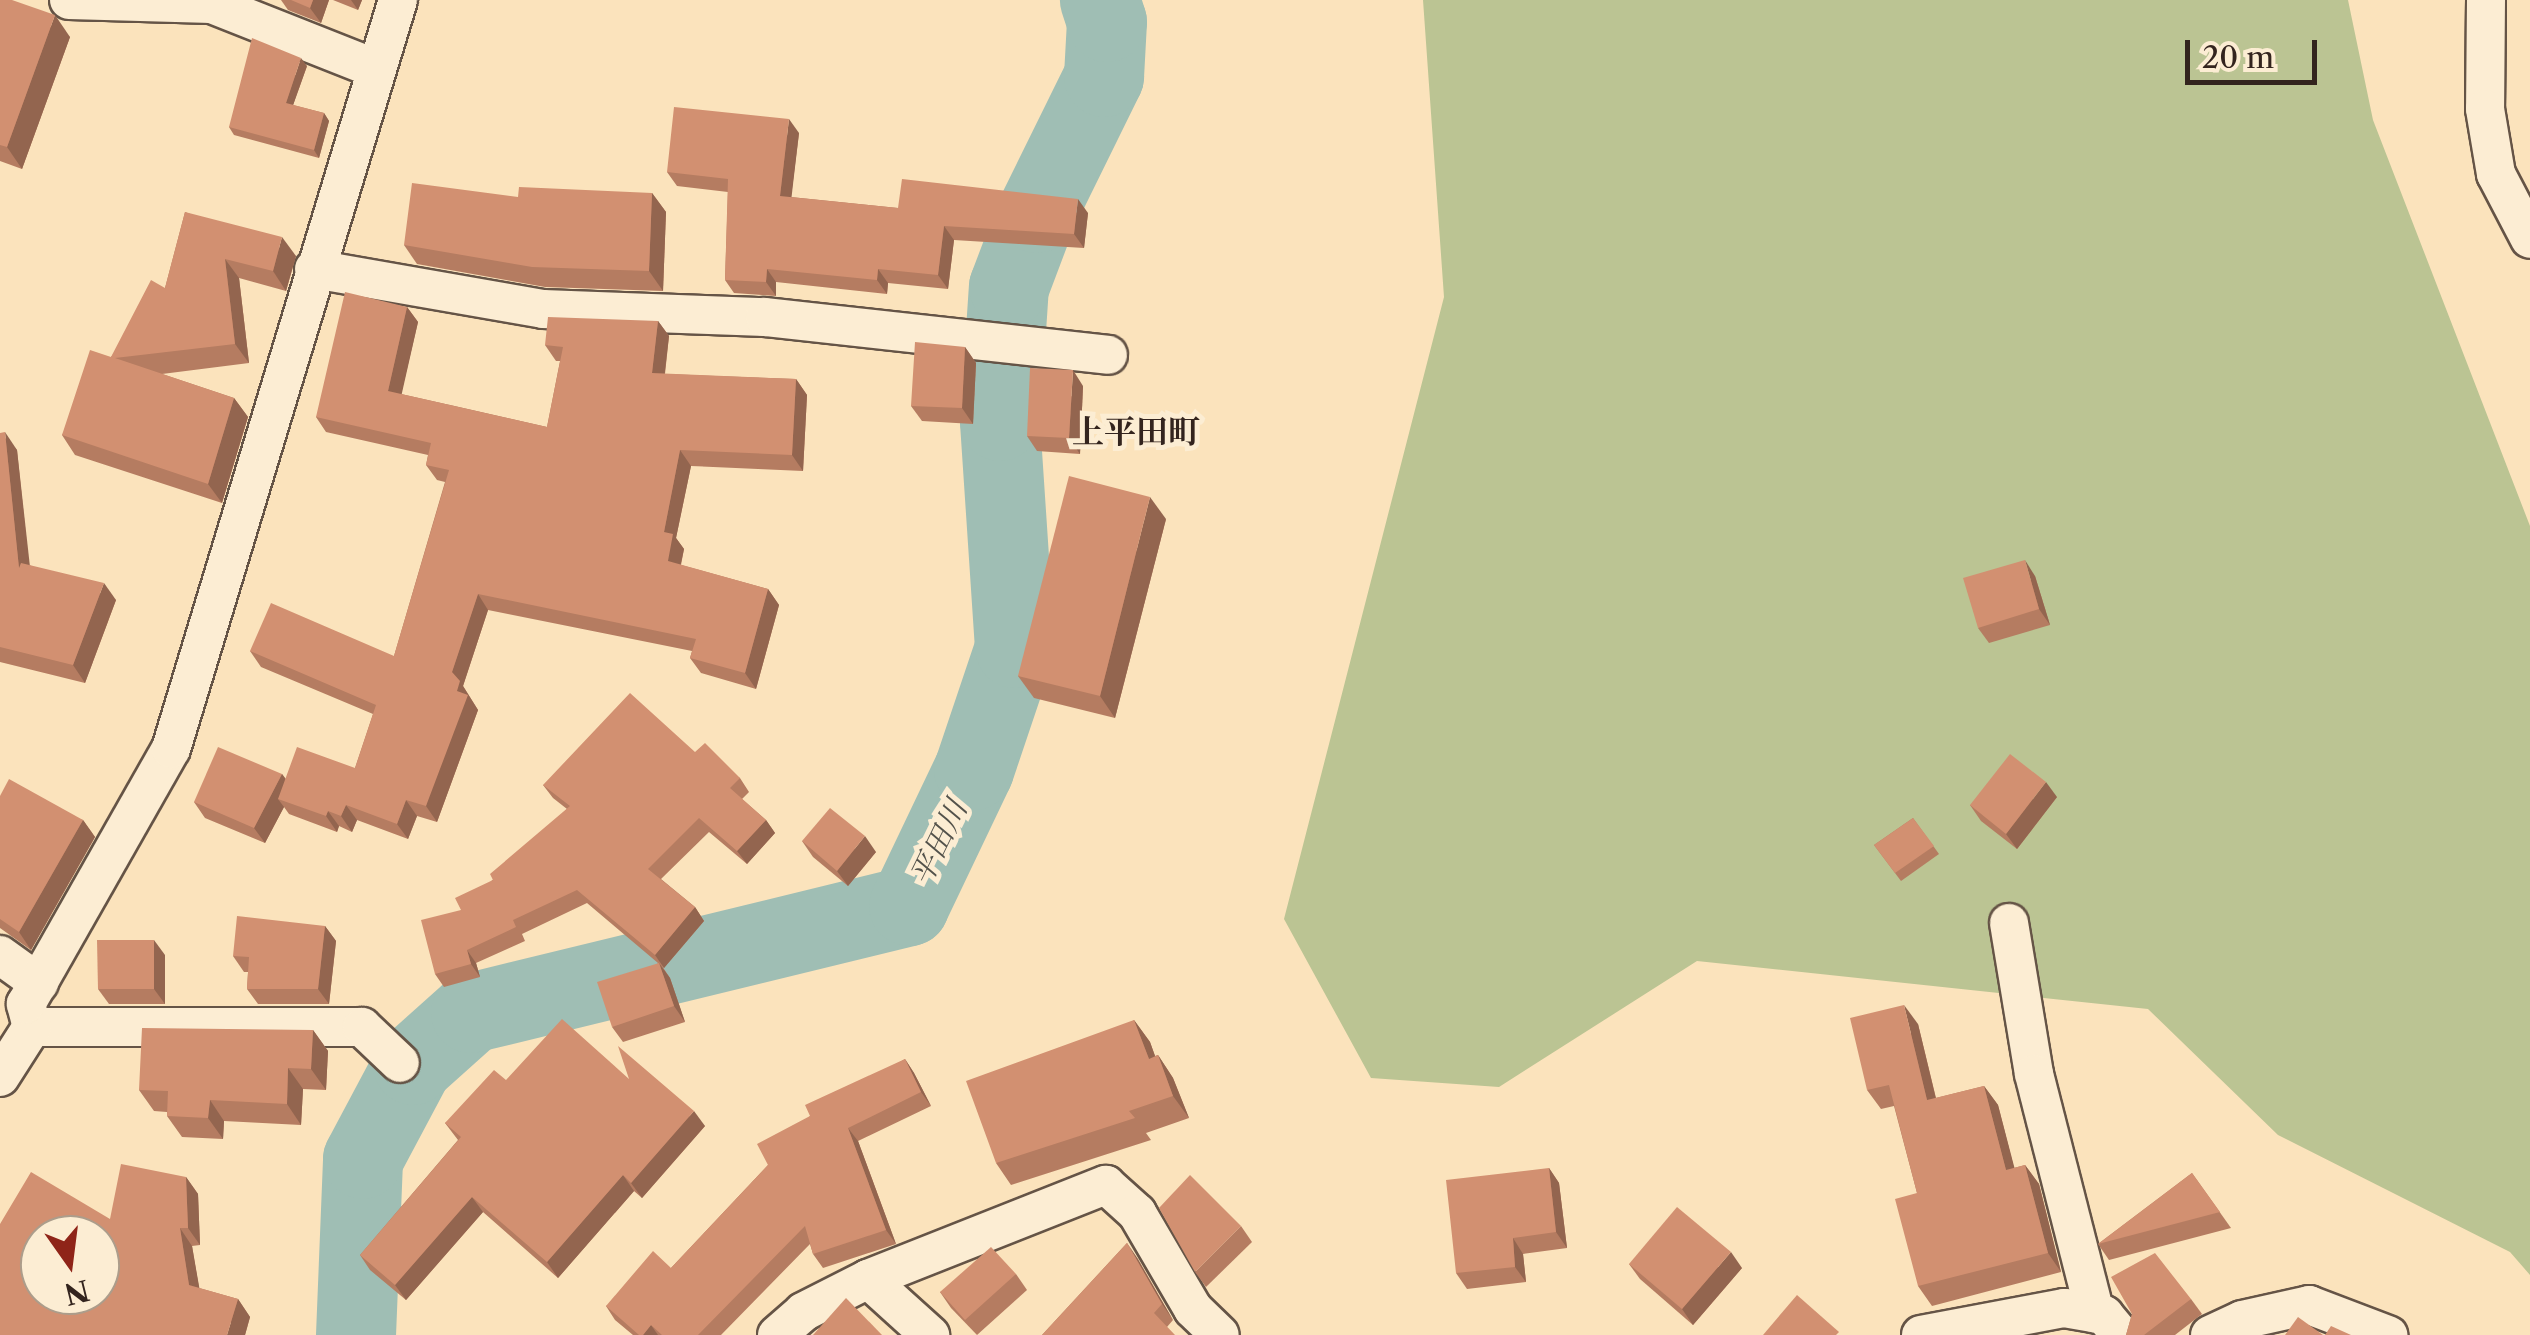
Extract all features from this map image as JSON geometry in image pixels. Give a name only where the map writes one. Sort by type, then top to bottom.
[{"type":"street","points":[[69,0],[212,4],[376,69]]},
{"type":"street","points":[[0,1077],[32,1027],[26,1004],[170,749],[398,0]]},
{"type":"street","points":[[2486,0],[2490,142],[2496,174],[2530,239]]},
{"type":"street","points":[[314,269],[543,309],[783,319],[1108,355]]},
{"type":"street","points":[[2008,923],[2034,1074],[2108,1324]]},
{"type":"street","points":[[0,955],[39,983]]},
{"type":"street","points":[[32,1027],[362,1027],[400,1062]]},
{"type":"street","points":[[778,1335],[803,1312],[868,1279],[1106,1185],[1138,1213],[1193,1309],[1220,1335]]},
{"type":"street","points":[[868,1279],[930,1335]]},
{"type":"street","points":[[2210,1335],[2242,1320],[2309,1304],[2388,1335]]},
{"type":"street","points":[[1921,1335],[2064,1308],[2108,1324]]},
{"type":"green space","points":[[1423,0],[2348,0],[2373,120],[2530,526],[2530,1275],[2510,1252],[2278,1135],[2148,1009],[1697,961],[1499,1087],[1371,1078],[1284,919],[1444,297]]},
{"type":"building","points":[[0,0],[12,0],[55,15],[7,147],[0,145]]},
{"type":"building","points":[[291,0],[313,0],[310,8]]},
{"type":"building","points":[[252,38],[301,58],[286,103],[324,113],[314,150],[229,127]]},
{"type":"building","points":[[674,107],[789,119],[780,196],[898,208],[902,179],[1078,199],[1074,234],[944,226],[938,275],[878,269],[877,280],[767,269],[766,282],[725,280],[728,179],[667,172]]},
{"type":"building","points":[[412,183],[518,197],[519,187],[652,193],[649,271],[532,267],[404,245]]},
{"type":"building","points":[[185,212],[282,237],[273,271],[225,259],[235,344],[115,358],[234,398],[208,484],[62,435],[90,350],[111,357],[151,280],[165,288]]},
{"type":"building","points":[[345,292],[407,307],[388,391],[547,427],[563,347],[545,345],[548,317],[658,321],[652,373],[796,379],[792,455],[680,450],[664,532],[673,534],[668,561],[768,589],[745,673],[690,658],[696,639],[478,594],[452,672],[460,681],[457,691],[468,695],[426,806],[406,800],[397,824],[346,805],[341,816],[328,811],[326,816],[278,799],[297,747],[355,768],[376,705],[250,651],[271,603],[394,656],[449,470],[426,465],[431,443],[316,417]]},
{"type":"building","points":[[915,342],[965,347],[962,408],[911,406]]},
{"type":"building","points":[[1030,368],[1073,370],[1069,438],[1027,436]]},
{"type":"building","points":[[5,432],[19,568],[21,563],[104,583],[73,665],[0,647],[0,433]]},
{"type":"building","points":[[1069,476],[1150,497],[1100,696],[1018,676]]},
{"type":"building","points":[[2025,560],[2039,609],[1978,628],[1963,578]]},
{"type":"building","points":[[630,693],[695,752],[705,743],[740,778],[730,788],[766,820],[737,851],[699,818],[648,869],[695,907],[655,955],[577,890],[513,920],[516,927],[467,950],[471,964],[435,974],[421,920],[461,910],[455,898],[493,880],[490,874],[570,806],[543,785]]},
{"type":"building","points":[[218,747],[282,774],[254,828],[194,802]]},
{"type":"building","points":[[2010,754],[2046,782],[2006,834],[1970,805]]},
{"type":"building","points":[[9,779],[83,820],[19,932],[0,919],[0,796]]},
{"type":"building","points":[[830,808],[865,836],[837,871],[802,841]]},
{"type":"building","points":[[1913,818],[1934,846],[1895,873],[1874,845]]},
{"type":"building","points":[[237,916],[325,926],[318,989],[247,989],[249,957],[233,956]]},
{"type":"building","points":[[97,940],[154,940],[154,989],[98,989]]},
{"type":"building","points":[[659,963],[674,1006],[612,1027],[597,982]]},
{"type":"building","points":[[1904,1005],[1927,1100],[1984,1086],[2006,1170],[2025,1165],[2048,1253],[1918,1286],[1895,1199],[1917,1193],[1889,1085],[1867,1090],[1850,1018]]},
{"type":"building","points":[[562,1019],[629,1079],[618,1046],[694,1111],[631,1183],[623,1175],[547,1262],[472,1197],[395,1285],[360,1255],[461,1137],[445,1123],[494,1070],[506,1080]]},
{"type":"building","points":[[1134,1020],[1149,1059],[1158,1055],[1173,1096],[1129,1111],[1135,1118],[996,1163],[966,1081]]},
{"type":"building","points":[[142,1028],[313,1030],[311,1069],[288,1068],[287,1104],[210,1100],[208,1118],[167,1116],[168,1091],[139,1090]]},
{"type":"building","points":[[905,1059],[921,1092],[848,1128],[886,1230],[813,1254],[805,1226],[698,1335],[662,1335],[651,1325],[639,1335],[606,1306],[653,1251],[671,1268],[768,1165],[757,1144],[810,1116],[805,1105]]},
{"type":"building","points":[[121,1164],[186,1177],[188,1228],[180,1228],[189,1285],[238,1299],[227,1335],[0,1335],[0,1224],[31,1172],[103,1215],[20,1215],[20,1315],[120,1315],[120,1215],[111,1215]]},
{"type":"building","points":[[1549,1168],[1556,1232],[1513,1238],[1515,1267],[1456,1273],[1446,1180]]},
{"type":"building","points":[[2192,1173],[2220,1212],[2098,1244]]},
{"type":"building","points":[[1190,1175],[1241,1226],[1195,1272],[1159,1208]]},
{"type":"building","points":[[1677,1207],[1731,1252],[1682,1309],[1629,1264]]},
{"type":"building","points":[[1127,1243],[1162,1304],[1154,1313],[1175,1335],[1042,1335]]},
{"type":"building","points":[[991,1247],[1016,1274],[965,1320],[940,1292]]},
{"type":"building","points":[[2155,1253],[2191,1299],[2144,1335],[2126,1335],[2132,1314],[2111,1277]]},
{"type":"building","points":[[1797,1295],[1839,1332],[1763,1335]]},
{"type":"building","points":[[846,1298],[882,1335],[813,1335]]},
{"type":"building","points":[[2298,1317],[2323,1335],[2285,1335]]},
{"type":"building","points":[[2331,1326],[2351,1335],[2325,1335]]},
{"type":"waterway","name":"平田川","points":[[356,1335],[363,1159],[413,1065],[471,1013],[909,906],[974,770],[1015,648],[1000,421],[1009,287],[1037,213],[1104,77],[1107,22],[1100,0]]},
{"type":"district","name":"上平田町","points":[[1136,432]]}]
